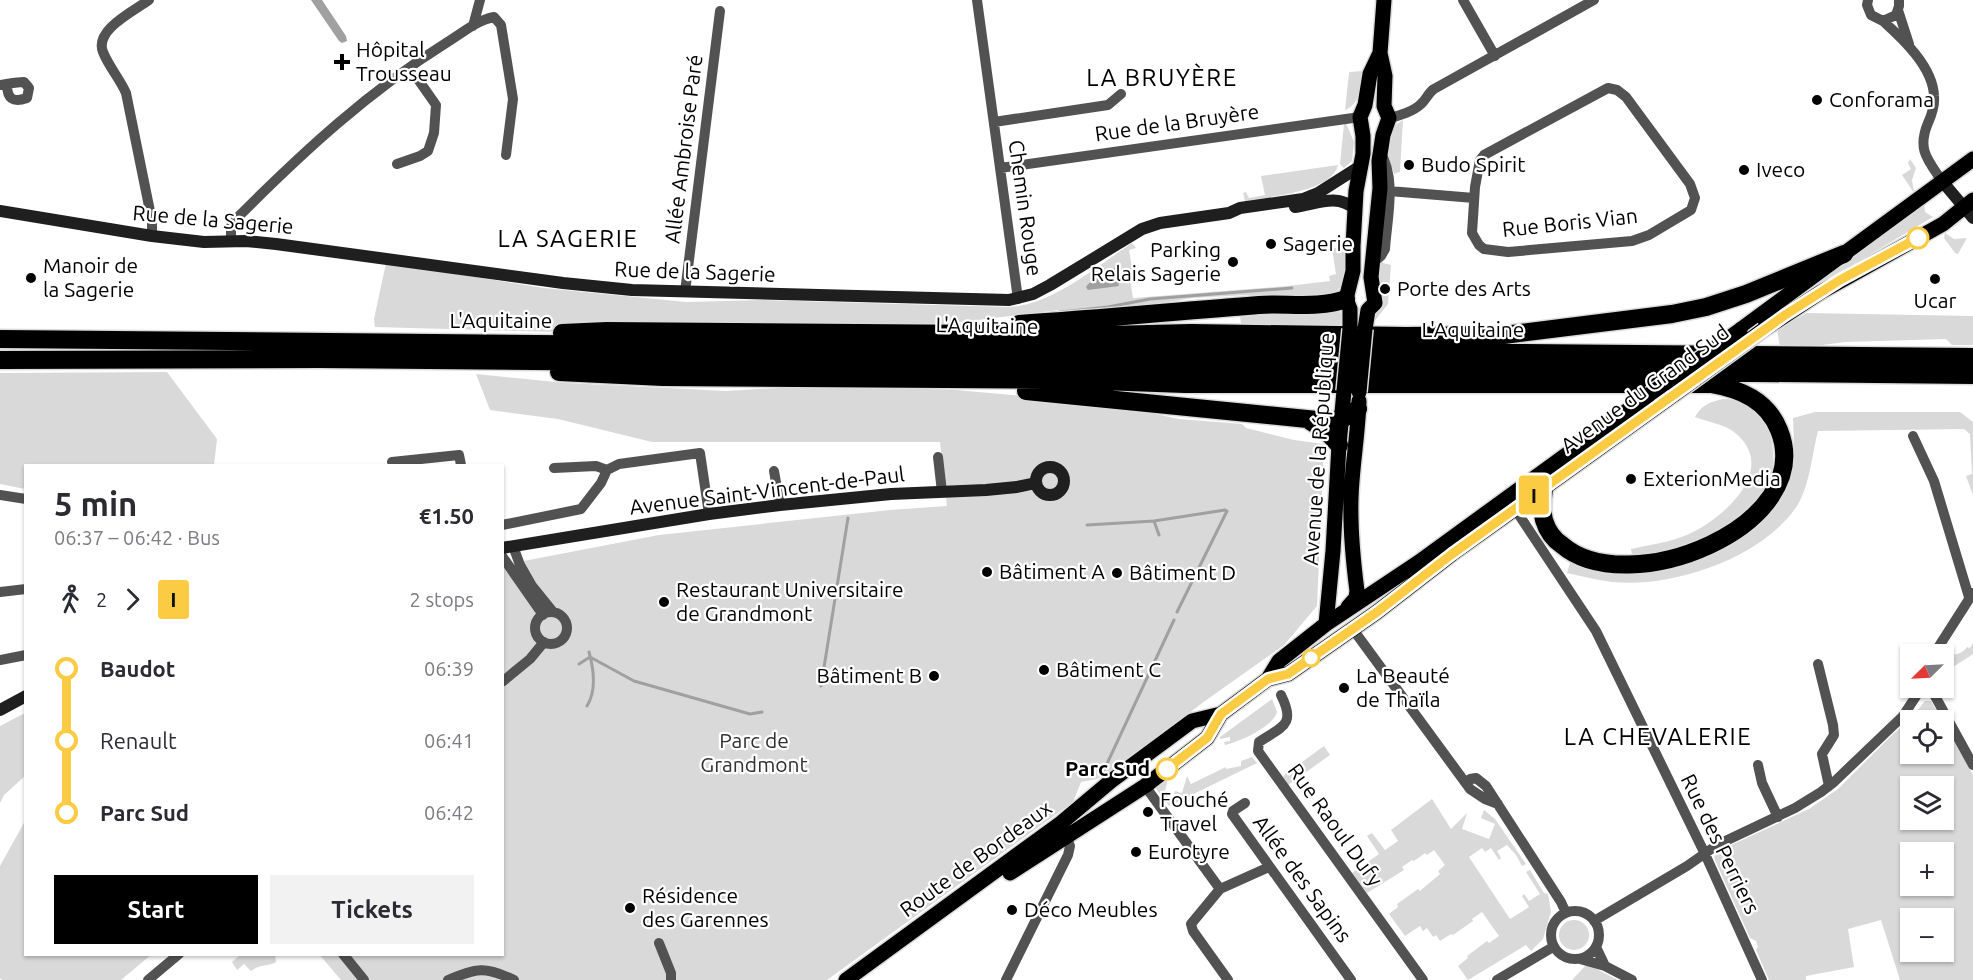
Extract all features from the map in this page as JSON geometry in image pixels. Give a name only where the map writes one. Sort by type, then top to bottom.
[{"type":"highway","points":[[498,352],[568,332],[597,331],[1504,335],[1672,314],[1706,307],[1746,294],[1844,254]]},
{"type":"highway","points":[[897,334],[956,327],[1106,319],[1164,312],[1263,305],[1348,304]]},
{"type":"highway","name":"L'Aquitaine","points":[[0,339],[498,352],[1973,375]]},
{"type":"highway","points":[[498,352],[563,373],[583,374],[1238,385],[1711,384],[1742,392],[1761,404],[1777,423],[1783,446],[1782,468],[1774,490],[1768,501],[1750,518],[1722,538],[1697,550],[1649,564],[1619,566],[1596,563],[1580,558],[1565,548],[1552,536],[1544,520],[1542,504],[1544,488]]},
{"type":"highway","name":"L'Aquitaine","points":[[0,360],[267,359],[498,352],[1973,357]]},
{"type":"highway","points":[[932,379],[980,387],[1119,399],[1328,422],[1342,419],[1354,397]]},
{"type":"highway","points":[[1308,420],[1327,432],[1339,445]]},
{"type":"main road","name":"Avenue de la République","points":[[1357,329],[1375,303],[1372,263],[1377,234],[1380,152],[1387,112],[1385,76],[1380,53],[1384,0]]},
{"type":"main road","name":"Avenue de la République","points":[[1330,593],[1344,612],[1356,598],[1351,538],[1351,499],[1358,432],[1354,397],[1357,329],[1348,304],[1353,271],[1355,209],[1362,165],[1362,111],[1370,74],[1380,53]]},
{"type":"main road","points":[[1362,111],[1375,103],[1387,112]]},
{"type":"main road","name":"Avenue du Grand Sud","points":[[1268,679],[1280,661],[1326,624],[1387,583],[1740,330],[1973,159]]},
{"type":"main road","name":"Avenue du Grand Sud","points":[[1268,679],[1288,674],[1812,297],[1970,208]]},
{"type":"main road","name":"Avenue de la République","points":[[1348,304],[1359,311],[1368,310]]},
{"type":"main road","name":"Avenue de la République","points":[[1326,624],[1342,419]]},
{"type":"main road","points":[[1355,573],[1370,584],[1387,583]]},
{"type":"main road","points":[[1344,612],[1352,628]]},
{"type":"main road","name":"Route de Bordeaux","points":[[862,980],[1024,864],[1145,786],[1207,738],[1221,714],[1268,679]]},
{"type":"main road","name":"Route de Bordeaux","points":[[846,980],[1061,823],[1111,781],[1192,721],[1221,714]]},
{"type":"street","points":[[149,0],[108,29],[102,45],[103,52],[126,93],[152,221],[152,236]]},
{"type":"street","points":[[473,26],[480,0]]},
{"type":"street","name":"Chemin Rouge","points":[[977,0],[1018,299]]},
{"type":"street","points":[[1464,0],[1495,56]]},
{"type":"street","points":[[1387,112],[1404,114],[1422,104],[1431,91],[1594,0]]},
{"type":"street","points":[[1868,0],[1867,5],[1871,15],[1883,21],[1910,47],[1929,77],[1933,87],[1934,105],[1922,143],[1926,156],[1942,181],[1970,208]]},
{"type":"street","points":[[1883,21],[1892,18],[1899,5]]},
{"type":"street","points":[[1899,5],[1910,47]]},
{"type":"street","name":"Allée Ambroise Paré","points":[[685,292],[720,11]]},
{"type":"street","points":[[231,241],[231,226],[234,221],[301,154],[345,116],[410,68],[473,26],[494,17],[501,25],[513,99],[506,155]]},
{"type":"street","points":[[397,164],[428,151],[434,133],[436,105],[410,68]]},
{"type":"street","name":"Rue Boris Vian","points":[[1608,88],[1617,90],[1626,97],[1689,184],[1695,198],[1693,206],[1687,213],[1632,241],[1508,252],[1481,248],[1476,242],[1472,228],[1474,198],[1478,164],[1484,155],[1608,88]]},
{"type":"street","name":"Chemin Rouge","points":[[994,122],[1108,105],[1121,94]]},
{"type":"street","name":"Rue de la Bruyère","points":[[1000,168],[1362,111]]},
{"type":"street","points":[[1372,263],[1381,256],[1385,249],[1389,191],[1388,168],[1380,152]]},
{"type":"street","name":"Rue de la Sagerie","points":[[0,211],[152,236],[310,249],[632,290],[1018,299],[1050,285],[1142,228],[1311,196],[1362,165]]},
{"type":"street","points":[[1389,191],[1474,198]]},
{"type":"street","name":"Rue de la Sagerie","points":[[1229,213],[1241,215],[1337,199],[1349,203],[1355,209]]},
{"type":"street","points":[[1913,436],[1934,480],[1971,595],[1940,644]]},
{"type":"street","points":[[504,525],[581,509],[608,470],[619,464],[699,453],[709,514]]},
{"type":"street","points":[[392,462],[459,455],[460,464]]},
{"type":"street","points":[[938,457],[942,492]]},
{"type":"street","points":[[554,468],[596,466],[608,470]]},
{"type":"street","points":[[774,471],[780,505]]},
{"type":"street","name":"Avenue Saint-Vincent-de-Paul","points":[[508,547],[709,514],[780,505],[891,494],[997,489],[1036,483]]},
{"type":"street","points":[[3,497],[24,500]]},
{"type":"street","name":"Rue des Perriers","points":[[1515,509],[1596,631],[1705,854],[1762,980]]},
{"type":"street","points":[[508,547],[548,613]]},
{"type":"street","points":[[504,558],[548,613],[564,618],[567,632],[558,642],[549,644],[537,634],[536,628],[539,618],[548,613]]},
{"type":"street","points":[[0,592],[24,589]]},
{"type":"street","points":[[1352,628],[1467,785],[1470,779],[1479,779],[1498,804],[1551,885],[1566,913]]},
{"type":"street","points":[[504,680],[530,659],[544,642]]},
{"type":"street","points":[[0,660],[24,655]]},
{"type":"street","points":[[1818,664],[1834,735],[1822,754],[1829,786]]},
{"type":"street","name":"Rue Raoul Dufy","points":[[1281,695],[1288,712],[1287,720],[1259,742],[1258,752],[1423,980]]},
{"type":"street","points":[[0,710],[24,697]]},
{"type":"street","points":[[1594,921],[1717,845],[1808,801],[1829,786],[1903,716],[1915,698]]},
{"type":"street","points":[[1936,698],[1973,765]]},
{"type":"street","points":[[1758,765],[1762,783],[1778,817]]},
{"type":"street","points":[[1145,786],[1220,889]]},
{"type":"street","name":"Allée des Sapins","points":[[1245,803],[1232,814],[1351,980]]},
{"type":"street","points":[[1006,980],[1070,851],[1066,836]]},
{"type":"street","points":[[1228,980],[1191,927],[1192,921],[1220,889],[1269,867]]},
{"type":"street","points":[[1580,959],[1596,947],[1599,934],[1594,921],[1582,912],[1566,913],[1560,916],[1551,929],[1553,947],[1566,958],[1580,959],[1605,966],[1632,980]]},
{"type":"street","points":[[659,943],[671,973],[671,980]]},
{"type":"street","points":[[1497,980],[1553,947]]},
{"type":"street","points":[[1596,947],[1605,966]]},
{"type":"street","points":[[148,980],[177,956]]},
{"type":"street","points":[[345,956],[364,980]]},
{"type":"street","points":[[448,980],[473,969],[495,971],[514,980]]},
{"type":"green space","points":[[1363,71],[1357,99],[1345,110],[1349,72]]},
{"type":"green space","points":[[1403,120],[1400,172],[1394,174],[1385,153],[1384,142],[1390,131]]},
{"type":"green space","points":[[1346,123],[1354,142],[1352,161],[1344,168],[1340,164],[1344,124]]},
{"type":"green space","points":[[1910,159],[1916,168],[1912,180],[1914,193],[1902,175],[1911,169],[1908,163]]},
{"type":"green space","points":[[1338,165],[1333,174],[1312,187],[1298,192],[1245,201],[1243,193],[1246,192],[1249,198],[1265,195],[1261,176]]},
{"type":"green space","points":[[1924,204],[1925,212],[1933,217],[1822,283],[1820,280]]},
{"type":"green space","points":[[1945,233],[1954,239],[1967,238],[1958,254],[1944,238]]},
{"type":"green space","points":[[1132,243],[1136,248],[1129,250],[1133,273],[1129,274],[1133,298],[1330,281],[1329,276],[1336,274],[1332,248],[1346,248],[1346,262],[1343,281],[1334,294],[1305,300],[1248,295],[1192,298],[1062,317],[1059,310],[937,325],[554,332],[375,327],[374,319],[386,263],[544,288],[686,302],[762,300],[1008,307],[1041,300],[1057,292]]},
{"type":"green space","points":[[1381,260],[1391,265],[1388,304],[1373,323],[1374,276]]},
{"type":"green space","points":[[1328,310],[1340,312],[1344,316],[1343,329],[1241,324],[1240,316]]},
{"type":"green space","points":[[1807,313],[1973,316],[1973,345],[1952,345],[1946,339],[1845,342],[1807,347],[1780,347],[1777,329]]},
{"type":"green space","points":[[167,372],[217,439],[214,464],[24,464],[24,489],[0,484],[0,373]]},
{"type":"green space","name":"Parc de Grandmont","points":[[476,374],[566,383],[726,391],[832,385],[956,390],[1104,403],[1179,419],[1242,424],[1246,428],[1294,440],[1324,444],[1317,606],[1284,645],[1111,772],[1097,779],[1081,782],[1073,802],[827,980],[341,980],[321,956],[504,956],[504,565],[659,535],[947,506],[940,442],[652,442],[558,419],[490,410]]},
{"type":"green space","points":[[1723,399],[1738,401],[1750,406],[1766,423],[1773,448],[1772,475],[1791,465],[1794,444],[1793,418],[1815,412],[1960,412],[1973,422],[1973,495],[1966,476],[1972,474],[1970,434],[1964,429],[1818,431],[1808,479],[1797,506],[1782,524],[1762,541],[1714,566],[1662,580],[1636,583],[1612,582],[1567,573],[1573,554],[1634,565],[1631,549],[1689,534],[1731,504],[1749,476],[1751,461],[1747,446],[1730,429],[1695,417],[1706,405]]},
{"type":"green space","points":[[1973,643],[1973,654],[1954,666],[1954,655],[1967,647],[1970,648]]},
{"type":"green space","points":[[1272,699],[1277,712],[1269,723],[1247,737],[1225,745],[1224,742],[1230,741],[1230,737],[1220,739],[1220,737]]},
{"type":"green space","points":[[1925,701],[1931,701],[1936,710],[1918,710]]},
{"type":"green space","points":[[24,714],[24,777],[4,795],[0,803],[0,726]]},
{"type":"green space","points":[[1900,728],[1900,764],[1954,764],[1954,742],[1973,775],[1973,980],[1900,980],[1881,920],[1848,929],[1854,967],[1806,976],[1806,980],[1769,980],[1756,950],[1758,947],[1756,941],[1750,938],[1714,858],[1716,852],[1809,809],[1838,789]]},
{"type":"green space","points":[[1324,746],[1330,755],[1288,785],[1283,776]]},
{"type":"green space","points":[[1252,757],[1257,763],[1169,806],[1154,786],[1166,778],[1164,795],[1173,798],[1175,791],[1182,793],[1187,776],[1191,784],[1226,767],[1226,769],[1241,766],[1241,761]]},
{"type":"green space","points":[[1432,799],[1451,829],[1467,813],[1462,829],[1489,839],[1495,824],[1481,818],[1484,810],[1495,819],[1526,864],[1522,866],[1507,845],[1497,851],[1501,858],[1499,860],[1491,848],[1485,852],[1482,848],[1469,857],[1510,919],[1529,907],[1522,896],[1524,894],[1529,901],[1540,894],[1526,872],[1530,870],[1544,893],[1548,894],[1551,912],[1543,939],[1531,951],[1526,945],[1468,980],[1458,966],[1487,941],[1489,943],[1499,936],[1482,912],[1453,935],[1440,941],[1436,935],[1433,937],[1427,928],[1423,931],[1420,926],[1405,936],[1389,914],[1398,907],[1397,904],[1418,889],[1420,891],[1440,874],[1438,871],[1445,865],[1434,850],[1412,860],[1402,867],[1404,870],[1367,893],[1352,873],[1379,854],[1367,836],[1372,833],[1385,850],[1398,841],[1391,830]]},
{"type":"green space","points":[[24,823],[24,956],[150,956],[121,980],[2,980],[0,978],[0,866]]},
{"type":"green space","points":[[1574,920],[1585,924],[1589,935],[1585,946],[1574,950],[1563,946],[1559,935],[1563,924]]},
{"type":"green space","points":[[239,956],[275,956],[276,962],[251,971],[244,964],[237,970],[232,962]]},
{"type":"green space","points":[[1587,964],[1618,980],[1572,980]]},
{"type":"shaded area","points":[[311,0],[322,0],[347,41],[342,43],[339,41]]},
{"type":"shaded area","points":[[1115,268],[1119,286],[1088,290],[1086,287],[1088,284]]},
{"type":"waterway","points":[[1052,313],[1108,307],[1150,299],[1292,288]]},
{"type":"waterway","points":[[1154,521],[1227,511],[1177,612]]},
{"type":"waterway","points":[[821,686],[848,518]]},
{"type":"waterway","points":[[1087,525],[1154,521],[1159,535]]},
{"type":"waterway","points":[[1100,774],[1105,768],[1174,620]]},
{"type":"waterway","points":[[587,706],[594,680],[589,652]]},
{"type":"waterway","points":[[579,664],[590,657],[634,681],[750,714],[762,712]]},
{"type":"bus line","name":"I","points":[[1167,769],[1207,738],[1221,714],[1268,679],[1288,674],[1377,612],[1452,554],[1785,315],[1840,280],[1918,238]]},
{"type":"place","name":"Hôpital Trousseau","points":[[342,62]]},
{"type":"place","name":"Conforama","points":[[1817,100]]},
{"type":"place","name":"Budo Spirit","points":[[1409,165]]},
{"type":"place","name":"Iveco","points":[[1744,170]]},
{"type":"place","name":"Sagerie","points":[[1271,244]]},
{"type":"place","name":"Parking Relais Sagerie","points":[[1233,262]]},
{"type":"place","name":"Manoir de la Sagerie","points":[[31,278]]},
{"type":"place","name":"Ucar","points":[[1935,279]]},
{"type":"place","name":"Porte des Arts","points":[[1385,289]]},
{"type":"place","name":"ExterionMedia","points":[[1631,479]]},
{"type":"place","name":"Bâtiment A","points":[[987,572]]},
{"type":"place","name":"Bâtiment D","points":[[1117,573]]},
{"type":"place","name":"Restaurant Universitaire de Grandmont","points":[[664,602]]},
{"type":"place","name":"Bâtiment C","points":[[1044,670]]},
{"type":"place","name":"Bâtiment B","points":[[934,676]]},
{"type":"place","name":"La Beauté de Thaïla","points":[[1344,688]]},
{"type":"place","name":"Parc Sud","points":[[1167,769]]},
{"type":"place","name":"Fouché Travel","points":[[1148,812]]},
{"type":"place","name":"Eurotyre","points":[[1136,852]]},
{"type":"place","name":"Résidence des Garennes","points":[[630,908]]},
{"type":"place","name":"Déco Meubles","points":[[1012,910]]},
{"type":"district","name":"LA BRUYÈRE","points":[[1162,78]]},
{"type":"district","name":"LA SAGERIE","points":[[568,239]]},
{"type":"district","name":"LA CHEVALERIE","points":[[1658,737]]}]
